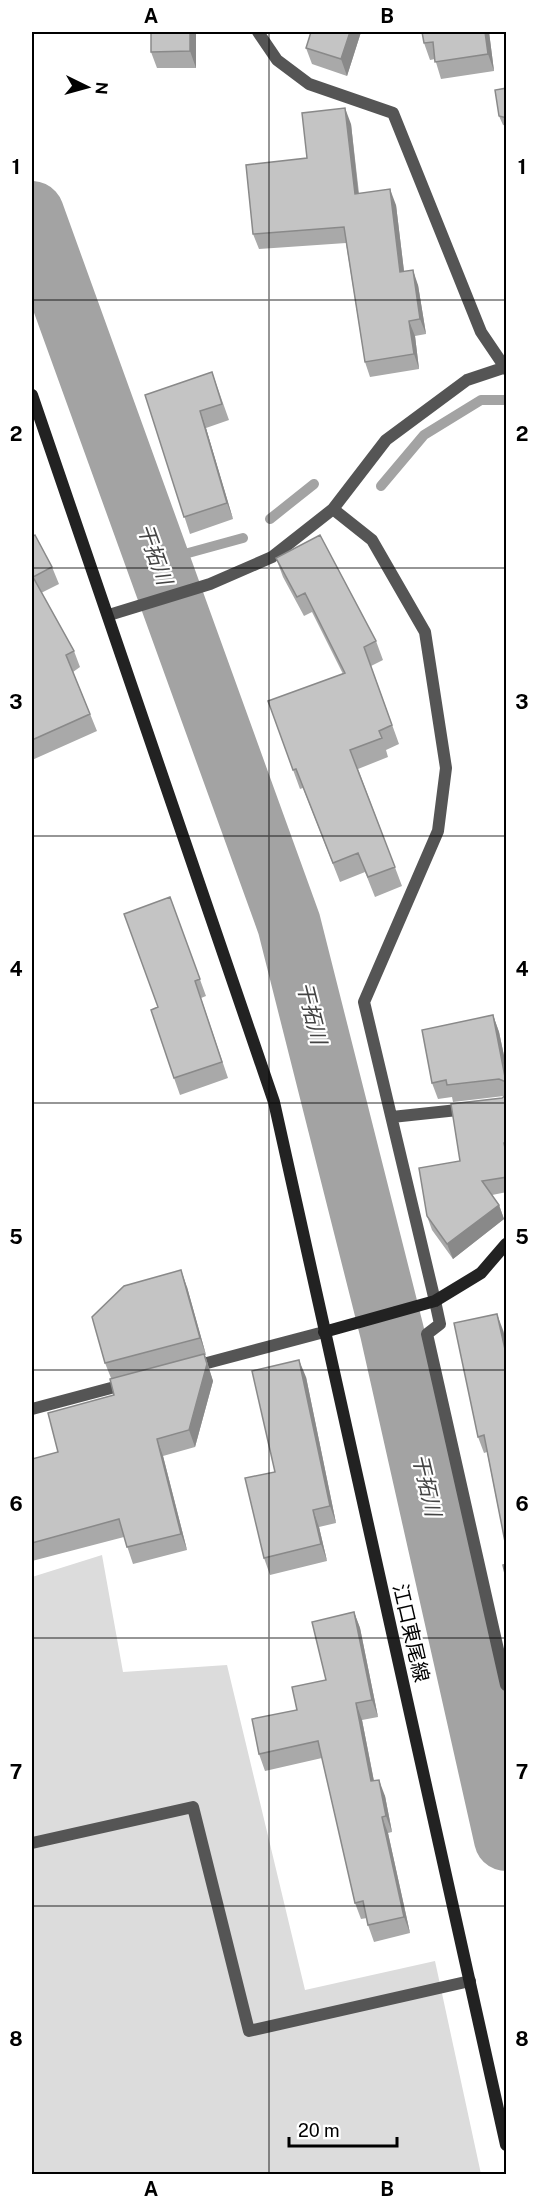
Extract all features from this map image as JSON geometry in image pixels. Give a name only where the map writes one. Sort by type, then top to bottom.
[{"type":"main road","name":"江口東尾線","points":[[32,395],[274,1102],[507,2145]]},
{"type":"main road","points":[[324,1332],[430,1303],[481,1273],[507,1244]]},
{"type":"street","points":[[109,615],[210,584],[272,557],[333,510],[386,440],[467,380],[505,369],[481,332],[393,113],[309,84],[277,60],[258,32]]},
{"type":"street","points":[[333,510],[372,540],[425,632],[446,768],[438,831],[364,1002],[392,1117],[430,1303],[440,1324],[427,1334],[507,1685]]},
{"type":"street","points":[[392,1117],[484,1107]]},
{"type":"street","points":[[178,1370],[324,1332]]},
{"type":"street","points":[[32,1408],[144,1379]]},
{"type":"street","points":[[32,1843],[193,1807],[249,2031],[470,1981]]},
{"type":"shaded area","points":[[102,1555],[123,1672],[227,1665],[305,1990],[435,1961],[481,2174],[32,2174],[32,1577]]},
{"type":"building","points":[[151,32],[190,32],[190,51],[151,52]]},
{"type":"building","points":[[311,32],[350,32],[341,59],[306,48]]},
{"type":"building","points":[[422,32],[485,32],[488,54],[435,62],[433,42],[424,43]]},
{"type":"building","points":[[507,88],[507,118],[499,116],[495,90]]},
{"type":"building","points":[[345,108],[355,194],[390,189],[400,272],[413,270],[420,319],[409,321],[414,354],[365,362],[344,227],[253,234],[246,165],[307,158],[302,113]]},
{"type":"building","points":[[212,372],[222,404],[200,411],[227,503],[184,517],[145,395]]},
{"type":"building","points":[[35,535],[52,567],[33,577],[74,651],[66,655],[90,714],[32,740],[32,537]]},
{"type":"building","points":[[320,535],[376,641],[364,647],[392,725],[379,731],[382,738],[350,750],[395,867],[368,877],[358,853],[333,863],[296,769],[293,770],[268,701],[345,673],[305,593],[297,597],[276,558]]},
{"type":"building","points":[[170,897],[200,979],[195,981],[222,1062],[174,1078],[151,1010],[158,1007],[124,914]]},
{"type":"building","points":[[493,1015],[506,1082],[499,1079],[447,1085],[446,1080],[432,1083],[422,1030]]},
{"type":"building","points":[[507,1094],[507,1142],[504,1143],[507,1177],[482,1181],[499,1205],[447,1244],[427,1216],[419,1168],[460,1161],[451,1104],[502,1098]]},
{"type":"building","points":[[181,1270],[200,1338],[105,1363],[92,1317],[124,1286]]},
{"type":"building","points":[[497,1314],[507,1358],[507,1552],[484,1435],[478,1437],[454,1323]]},
{"type":"building","points":[[204,1354],[207,1364],[189,1430],[157,1439],[181,1534],[127,1547],[119,1519],[32,1543],[32,1459],[58,1452],[48,1413],[114,1395],[110,1379]]},
{"type":"building","points":[[299,1360],[330,1506],[313,1510],[321,1544],[264,1558],[245,1478],[275,1472],[252,1371]]},
{"type":"building","points":[[507,1564],[507,1582],[503,1565]]},
{"type":"building","points":[[354,1612],[372,1700],[356,1703],[371,1781],[379,1780],[386,1816],[382,1817],[404,1917],[368,1925],[363,1901],[355,1903],[318,1741],[259,1754],[252,1719],[297,1710],[292,1687],[326,1680],[312,1622]]},
{"type":"waterway","name":"干拓川","points":[[32,213],[289,924],[392,1332],[506,1839]]},
{"type":"waterway","points":[[381,486],[424,435],[481,400],[506,400]]},
{"type":"waterway","points":[[270,519],[314,484]]},
{"type":"waterway","points":[[159,561],[243,538]]}]
